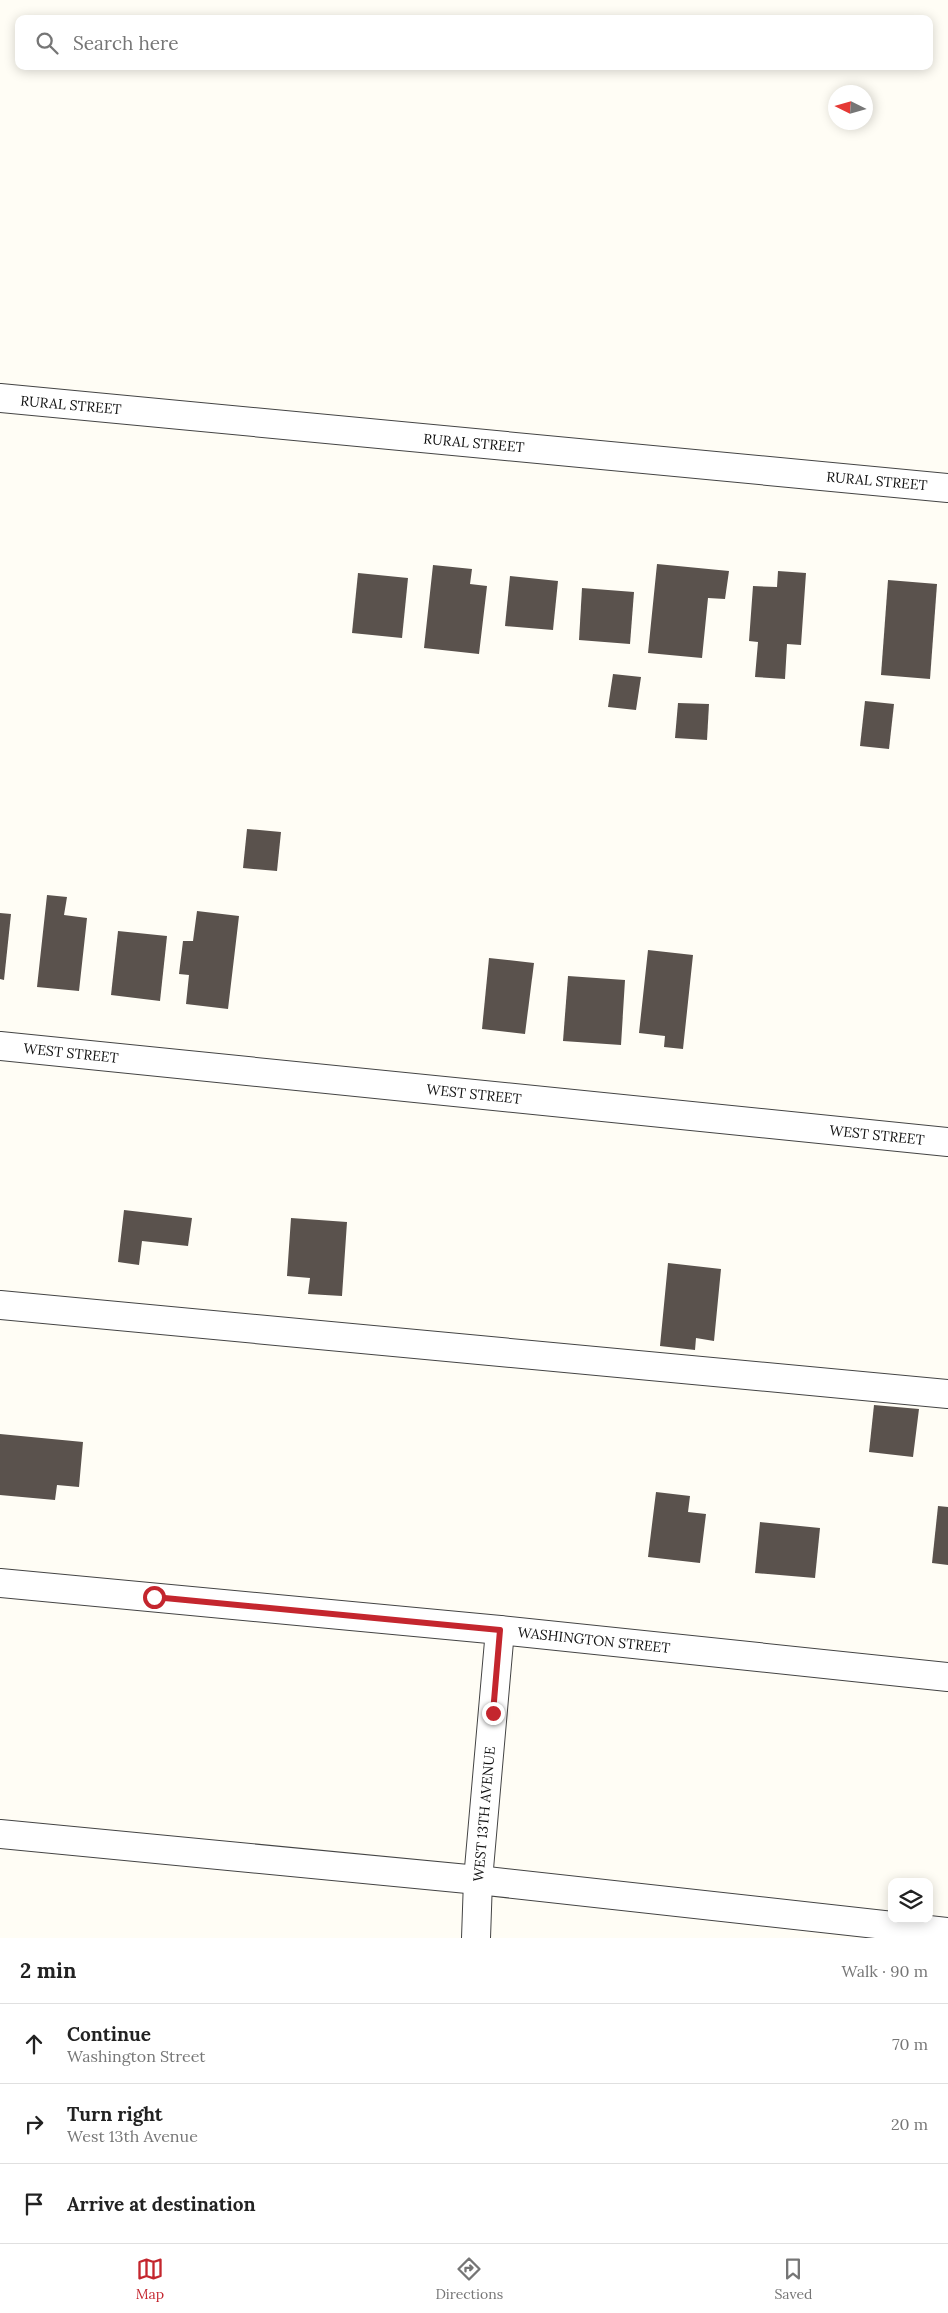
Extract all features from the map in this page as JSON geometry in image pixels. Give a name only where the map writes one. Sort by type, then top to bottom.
[{"type":"street","name":"RURAL STREET","points":[[0,398],[948,488]]},
{"type":"street","name":"WEST STREET","points":[[0,1046],[948,1142]]},
{"type":"street","points":[[0,1305],[948,1394]]},
{"type":"street","name":"WASHINGTON STREET","points":[[0,1583],[500,1630],[948,1677]]},
{"type":"street","name":"WEST 13TH AVENUE","points":[[476,1938],[478,1880],[500,1630]]},
{"type":"street","points":[[0,1834],[478,1880],[948,1932]]},
{"type":"building","points":[[657,564],[729,571],[725,599],[708,598],[702,658],[648,653]]},
{"type":"building","points":[[433,565],[472,569],[470,584],[487,586],[479,654],[424,648]]},
{"type":"building","points":[[778,571],[806,573],[801,645],[787,644],[785,679],[755,677],[758,642],[749,641],[753,586],[777,587]]},
{"type":"building","points":[[358,573],[408,578],[402,638],[352,633]]},
{"type":"building","points":[[510,576],[558,581],[553,630],[505,626]]},
{"type":"building","points":[[888,580],[937,584],[930,679],[881,675]]},
{"type":"building","points":[[582,588],[634,592],[630,644],[579,640]]},
{"type":"building","points":[[613,674],[641,677],[636,710],[608,707]]},
{"type":"building","points":[[865,701],[894,704],[889,749],[860,746]]},
{"type":"building","points":[[678,703],[709,704],[707,740],[675,738]]},
{"type":"building","points":[[247,829],[281,832],[277,871],[243,868]]},
{"type":"building","points":[[47,895],[67,897],[64,915],[87,918],[79,991],[37,987]]},
{"type":"building","points":[[197,911],[239,916],[228,1009],[186,1004],[189,975],[179,974],[183,941],[193,941]]},
{"type":"building","points":[[0,913],[11,914],[4,980],[0,979]]},
{"type":"building","points":[[118,931],[167,936],[160,1001],[111,995]]},
{"type":"building","points":[[648,950],[693,955],[683,1049],[664,1047],[665,1036],[639,1033]]},
{"type":"building","points":[[489,958],[534,963],[525,1034],[482,1029]]},
{"type":"building","points":[[568,976],[625,980],[621,1045],[563,1041]]},
{"type":"building","points":[[124,1210],[192,1218],[188,1246],[142,1241],[139,1265],[118,1262]]},
{"type":"building","points":[[291,1218],[347,1222],[342,1296],[308,1294],[310,1278],[287,1276]]},
{"type":"building","points":[[668,1263],[721,1269],[714,1341],[696,1338],[695,1350],[660,1346]]},
{"type":"building","points":[[874,1405],[919,1409],[913,1457],[869,1452]]},
{"type":"building","points":[[0,1434],[83,1442],[79,1487],[57,1485],[55,1500],[0,1495]]},
{"type":"building","points":[[656,1492],[690,1496],[688,1512],[706,1514],[700,1563],[648,1557]]},
{"type":"building","points":[[938,1506],[948,1507],[948,1565],[932,1563]]},
{"type":"building","points":[[760,1522],[820,1528],[815,1578],[755,1573]]},
{"type":"route","points":[[154,1597],[500,1630],[493,1713]]}]
